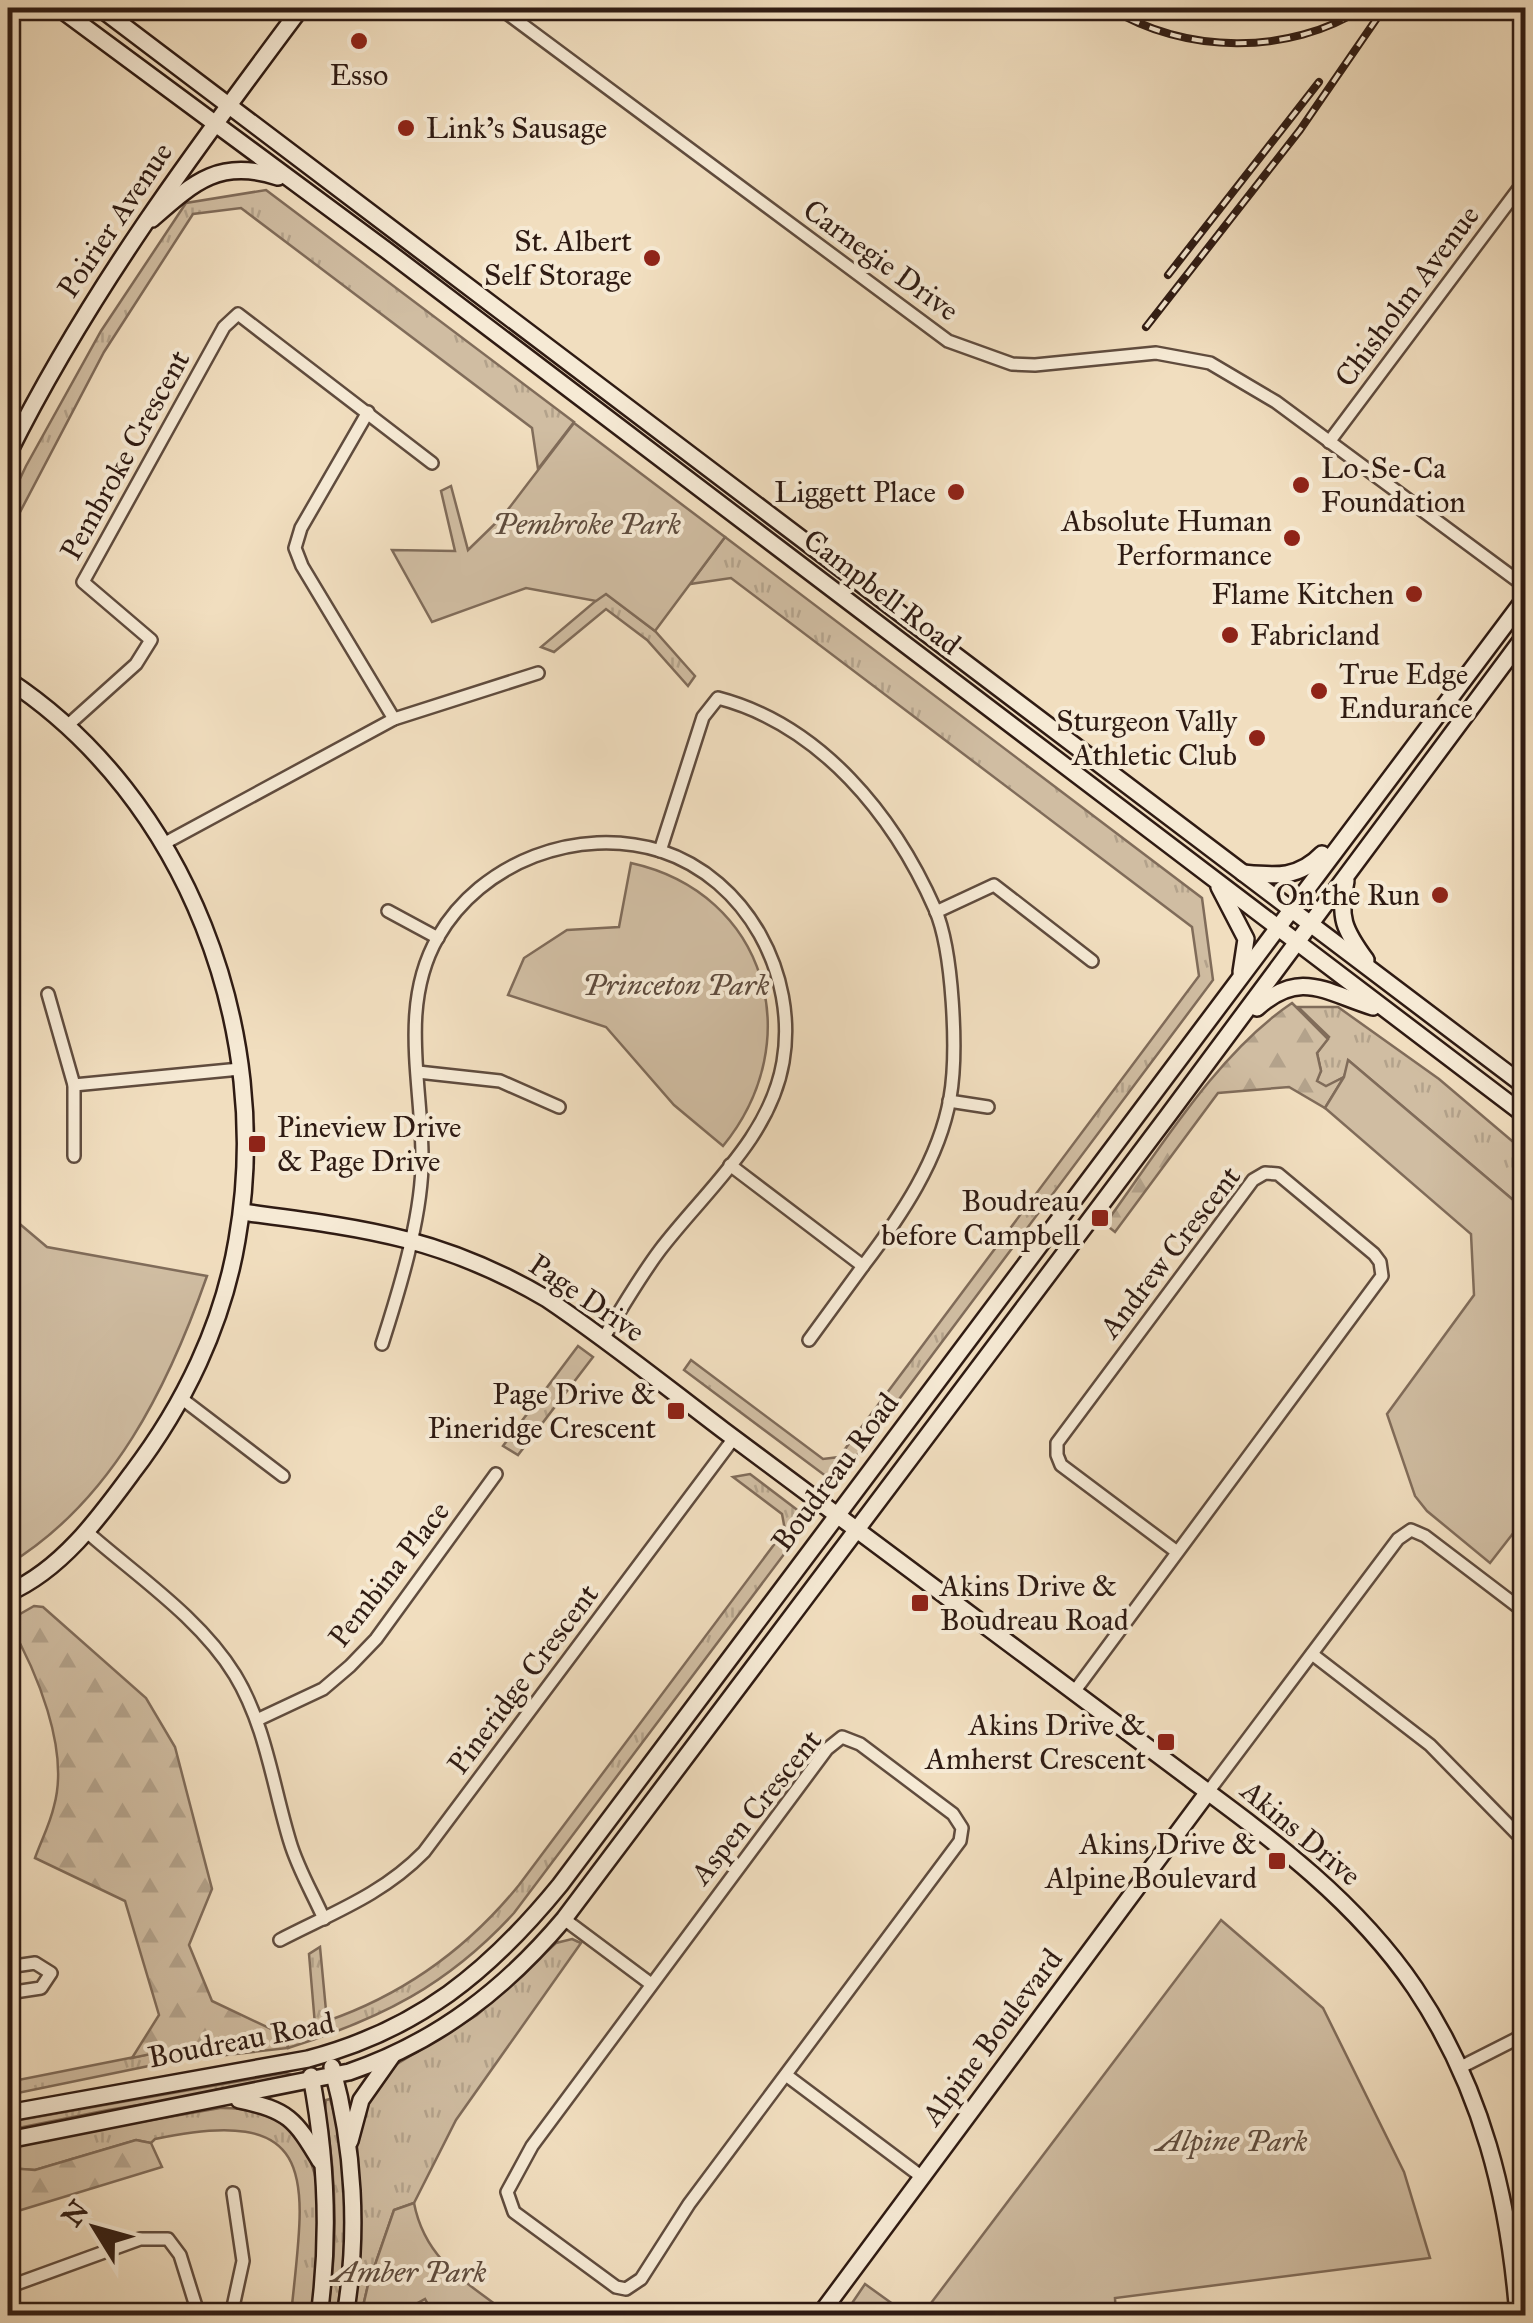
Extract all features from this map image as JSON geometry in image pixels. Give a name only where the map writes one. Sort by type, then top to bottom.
[{"type":"main road","name":"Campbell Road","points":[[60,8],[386,250],[1526,1116]]},
{"type":"main road","name":"Campbell Road","points":[[100,8],[1526,1087]]},
{"type":"main road","name":"Poirier Avenue","points":[[8,454],[67,344],[134,235],[301,8]]},
{"type":"main road","points":[[134,235],[186,189],[222,171],[263,172],[283,178],[304,192]]},
{"type":"main road","name":"Boudreau Road","points":[[8,2114],[329,2054],[420,2015],[464,1984],[512,1941],[560,1884],[1526,597]]},
{"type":"main road","name":"Boudreau Road","points":[[8,2140],[335,2076],[392,2056],[432,2035],[480,2003],[520,1968],[564,1919],[1526,634]]},
{"type":"main road","points":[[8,680],[67,726],[125,790],[164,844],[194,901],[218,967],[240,1069],[244,1140],[242,1212],[222,1303],[181,1398],[150,1450],[87,1532],[8,1593]]},
{"type":"main road","points":[[1243,873],[1280,876],[1313,864],[1363,812]]},
{"type":"main road","points":[[1348,872],[1342,919],[1377,976]]},
{"type":"main road","points":[[1212,875],[1243,928],[1246,939],[1241,974]]},
{"type":"main road","points":[[1232,1031],[1268,998],[1298,985],[1333,991],[1386,1010]]},
{"type":"main road","name":"Page Drive","points":[[242,1212],[326,1221],[410,1238],[510,1278],[603,1339],[856,1529]]},
{"type":"main road","name":"Akins Drive","points":[[856,1529],[1320,1879],[1367,1928],[1414,1988],[1459,2068],[1487,2136],[1512,2245],[1518,2316]]},
{"type":"main road","name":"Alpine Boulevard","points":[[820,2316],[1208,1792]]},
{"type":"main road","points":[[329,2054],[348,2150],[352,2250],[345,2316]]},
{"type":"main road","points":[[348,2150],[361,2100],[392,2056]]},
{"type":"main road","points":[[308,2059],[325,2168],[324,2276],[318,2316]]},
{"type":"main road","points":[[230,2098],[274,2107],[300,2127],[325,2168]]},
{"type":"street","name":"Carnegie Drive","points":[[500,8],[948,341],[1012,364],[1156,354],[1210,363],[1255,387],[1526,587]]},
{"type":"street","name":"Chisholm Avenue","points":[[1329,442],[1526,180]]},
{"type":"street","name":"Pembroke Crescent","points":[[67,726],[136,664],[151,640],[82,582],[224,327],[238,314],[432,463]]},
{"type":"street","points":[[368,412],[302,528],[295,548],[394,719]]},
{"type":"street","points":[[164,844],[394,719],[538,674]]},
{"type":"street","points":[[660,851],[704,718],[718,698],[736,702],[795,734],[846,774],[900,842],[936,912],[953,1004],[950,1101],[925,1169],[905,1209],[809,1340]]},
{"type":"street","points":[[382,1344],[410,1238],[422,1172],[414,1032],[425,966],[459,907],[482,885],[508,868],[550,850],[598,844],[660,851],[693,868],[737,902],[760,932],[781,985],[785,1044],[778,1083],[763,1120],[659,1252],[603,1339]]},
{"type":"street","points":[[936,912],[994,885],[1092,961]]},
{"type":"street","points":[[388,910],[438,938]]},
{"type":"street","points":[[48,994],[74,1084],[74,1156]]},
{"type":"street","points":[[74,1084],[240,1069]]},
{"type":"street","points":[[418,1072],[500,1082],[558,1108]]},
{"type":"street","points":[[950,1101],[988,1108]]},
{"type":"street","points":[[730,1165],[864,1266]]},
{"type":"street","name":"Andrew Crescent","points":[[1074,1692],[1382,1276],[1374,1254],[1274,1173],[1260,1174],[1252,1180],[1057,1444],[1056,1455],[1062,1465],[1176,1552]]},
{"type":"street","points":[[181,1398],[283,1476]]},
{"type":"street","name":"Pineridge Crescent","points":[[280,1940],[382,1889],[424,1852],[734,1438]]},
{"type":"street","name":"Pembina Place","points":[[257,1720],[324,1689],[350,1666],[376,1639],[496,1474]]},
{"type":"street","points":[[1208,1792],[1398,1540],[1411,1530],[1425,1536],[1526,1613]]},
{"type":"street","points":[[87,1532],[219,1652],[236,1678],[257,1720],[291,1847],[324,1919]]},
{"type":"street","points":[[1312,1654],[1430,1745],[1526,1844]]},
{"type":"street","name":"Aspen Crescent","points":[[842,1738],[860,1744],[953,1814],[961,1824],[962,1834],[786,2074],[675,2224],[641,2278],[626,2289],[612,2285],[514,2212],[507,2192],[541,2132],[832,1742],[842,1738]]},
{"type":"street","points":[[564,1919],[651,1984]]},
{"type":"street","points":[[8,1967],[34,1963],[51,1973],[40,1988],[8,1993]]},
{"type":"street","points":[[1459,2068],[1526,2034]]},
{"type":"street","points":[[786,2074],[922,2177]]},
{"type":"street","points":[[232,2316],[243,2262],[233,2194]]},
{"type":"street","points":[[8,2287],[140,2238],[168,2239],[180,2255],[199,2316]]},
{"type":"green space","points":[[266,190],[574,422],[538,469],[532,428],[241,208],[193,214],[104,352],[8,535],[8,504],[26,466],[101,331],[186,203]]},
{"type":"green space","name":"Pembroke Park","points":[[574,423],[725,537],[655,631],[606,594],[596,601],[526,588],[432,622],[392,550],[455,551],[441,491],[451,486],[468,550],[503,516]]},
{"type":"green space","points":[[725,537],[1202,898],[1213,980],[843,1474],[827,1477],[684,1370],[691,1360],[823,1459],[839,1457],[1199,976],[1192,927],[731,578],[690,584]]},
{"type":"green space","points":[[605,593],[655,631],[695,676],[688,686],[647,640],[606,609],[554,652],[541,647]]},
{"type":"green space","name":"Princeton Park","points":[[631,863],[678,879],[715,905],[743,938],[760,976],[768,1018],[764,1062],[749,1105],[723,1146],[674,1105],[606,1027],[508,995],[524,958],[567,930],[619,927]]},
{"type":"green space","points":[[1292,1003],[1328,1039],[1317,1053],[1321,1071],[1317,1081],[1326,1086],[1344,1077],[1325,1108],[1289,1087],[1218,1093],[1115,1232],[1105,1224],[1214,1076],[1239,1048]]},
{"type":"green space","points":[[1298,1007],[1338,1007],[1439,1079],[1525,1152],[1525,1210],[1349,1061],[1344,1077],[1326,1087],[1316,1081],[1321,1071],[1317,1053],[1329,1037]]},
{"type":"green space","points":[[1348,1060],[1525,1210],[1525,1518],[1490,1563],[1427,1511],[1415,1496],[1387,1414],[1474,1295],[1471,1234],[1325,1108],[1344,1077]]},
{"type":"green space","points":[[8,1214],[47,1247],[207,1276],[174,1359],[132,1438],[78,1508],[46,1538],[9,1564]]},
{"type":"green space","points":[[578,1346],[593,1357],[518,1455],[503,1446]]},
{"type":"green space","points":[[750,1474],[800,1512],[803,1529],[514,1913],[464,1960],[411,1997],[353,2025],[288,2048],[284,2035],[315,2025],[309,1954],[320,1947],[327,2021],[383,1997],[433,1967],[478,1929],[519,1885],[785,1530],[782,1514],[733,1477]]},
{"type":"green space","points":[[34,1606],[43,1607],[146,1698],[175,1747],[212,1889],[189,1945],[212,2001],[284,2035],[288,2048],[173,2061],[170,2050],[132,2058],[159,2015],[125,1901],[35,1858],[54,1806],[58,1760],[48,1710],[8,1621]]},
{"type":"green space","name":"Alpine Park","points":[[1221,1920],[1323,2008],[1404,2172],[1430,2258],[1115,2298],[1116,2315],[922,2315]]},
{"type":"green space","points":[[572,1939],[581,1943],[456,2120],[414,2203],[394,2210],[361,2315],[352,2316],[360,2263],[357,2143],[367,2100],[397,2064],[477,2015],[556,1943]]},
{"type":"green space","points":[[170,2050],[173,2061],[8,2095],[8,2082]]},
{"type":"green space","points":[[285,2073],[296,2076],[292,2080],[8,2130],[8,2122]]},
{"type":"green space","points":[[330,2099],[341,2150],[345,2207],[336,2316],[327,2315],[334,2239],[334,2188],[325,2112],[326,2100]]},
{"type":"green space","points":[[220,2108],[260,2113],[288,2128],[306,2150],[316,2179],[320,2212],[312,2315],[291,2315],[299,2192],[292,2164],[277,2144],[250,2133],[210,2131],[155,2139],[151,2143],[136,2140],[35,2170],[8,2168],[8,2145]]},
{"type":"green space","points":[[136,2140],[151,2143],[162,2167],[8,2214],[8,2168],[35,2170]]},
{"type":"green space","name":"Amber Park","points":[[414,2203],[419,2223],[438,2255],[463,2280],[510,2315],[434,2315],[425,2299],[396,2315],[361,2315],[394,2210]]},
{"type":"green space","points":[[865,2284],[908,2315],[844,2315]]},
{"type":"railway","points":[[1110,8],[1170,34],[1236,43],[1303,35],[1363,8]]},
{"type":"railway","points":[[1146,327],[1300,130],[1384,8]]},
{"type":"railway","points":[[1168,275],[1319,82]]},
{"type":"place","name":"Esso","points":[[359,41]]},
{"type":"place","name":"Link's Sausage","points":[[406,128]]},
{"type":"place","name":"St. Albert Self Storage","points":[[652,258]]},
{"type":"place","name":"Lo-Se-Ca Foundation","points":[[1301,485]]},
{"type":"place","name":"Liggett Place","points":[[956,492]]},
{"type":"place","name":"Absolute Human Performance","points":[[1292,538]]},
{"type":"place","name":"Flame Kitchen","points":[[1414,594]]},
{"type":"place","name":"Fabricland","points":[[1230,635]]},
{"type":"place","name":"True Edge Endurance","points":[[1319,691]]},
{"type":"place","name":"Sturgeon Vally Athletic Club","points":[[1257,738]]},
{"type":"place","name":"On the Run","points":[[1440,895]]},
{"type":"place","name":"Pineview Drive & Page Drive","points":[[257,1144]]},
{"type":"place","name":"Boudreau before Campbell","points":[[1100,1218]]},
{"type":"place","name":"Page Drive & Pineridge Crescent","points":[[676,1411]]},
{"type":"place","name":"Akins Drive & Boudreau Road","points":[[920,1603]]},
{"type":"place","name":"Akins Drive & Amherst Crescent","points":[[1166,1742]]},
{"type":"place","name":"Akins Drive & Alpine Boulevard","points":[[1277,1861]]}]
